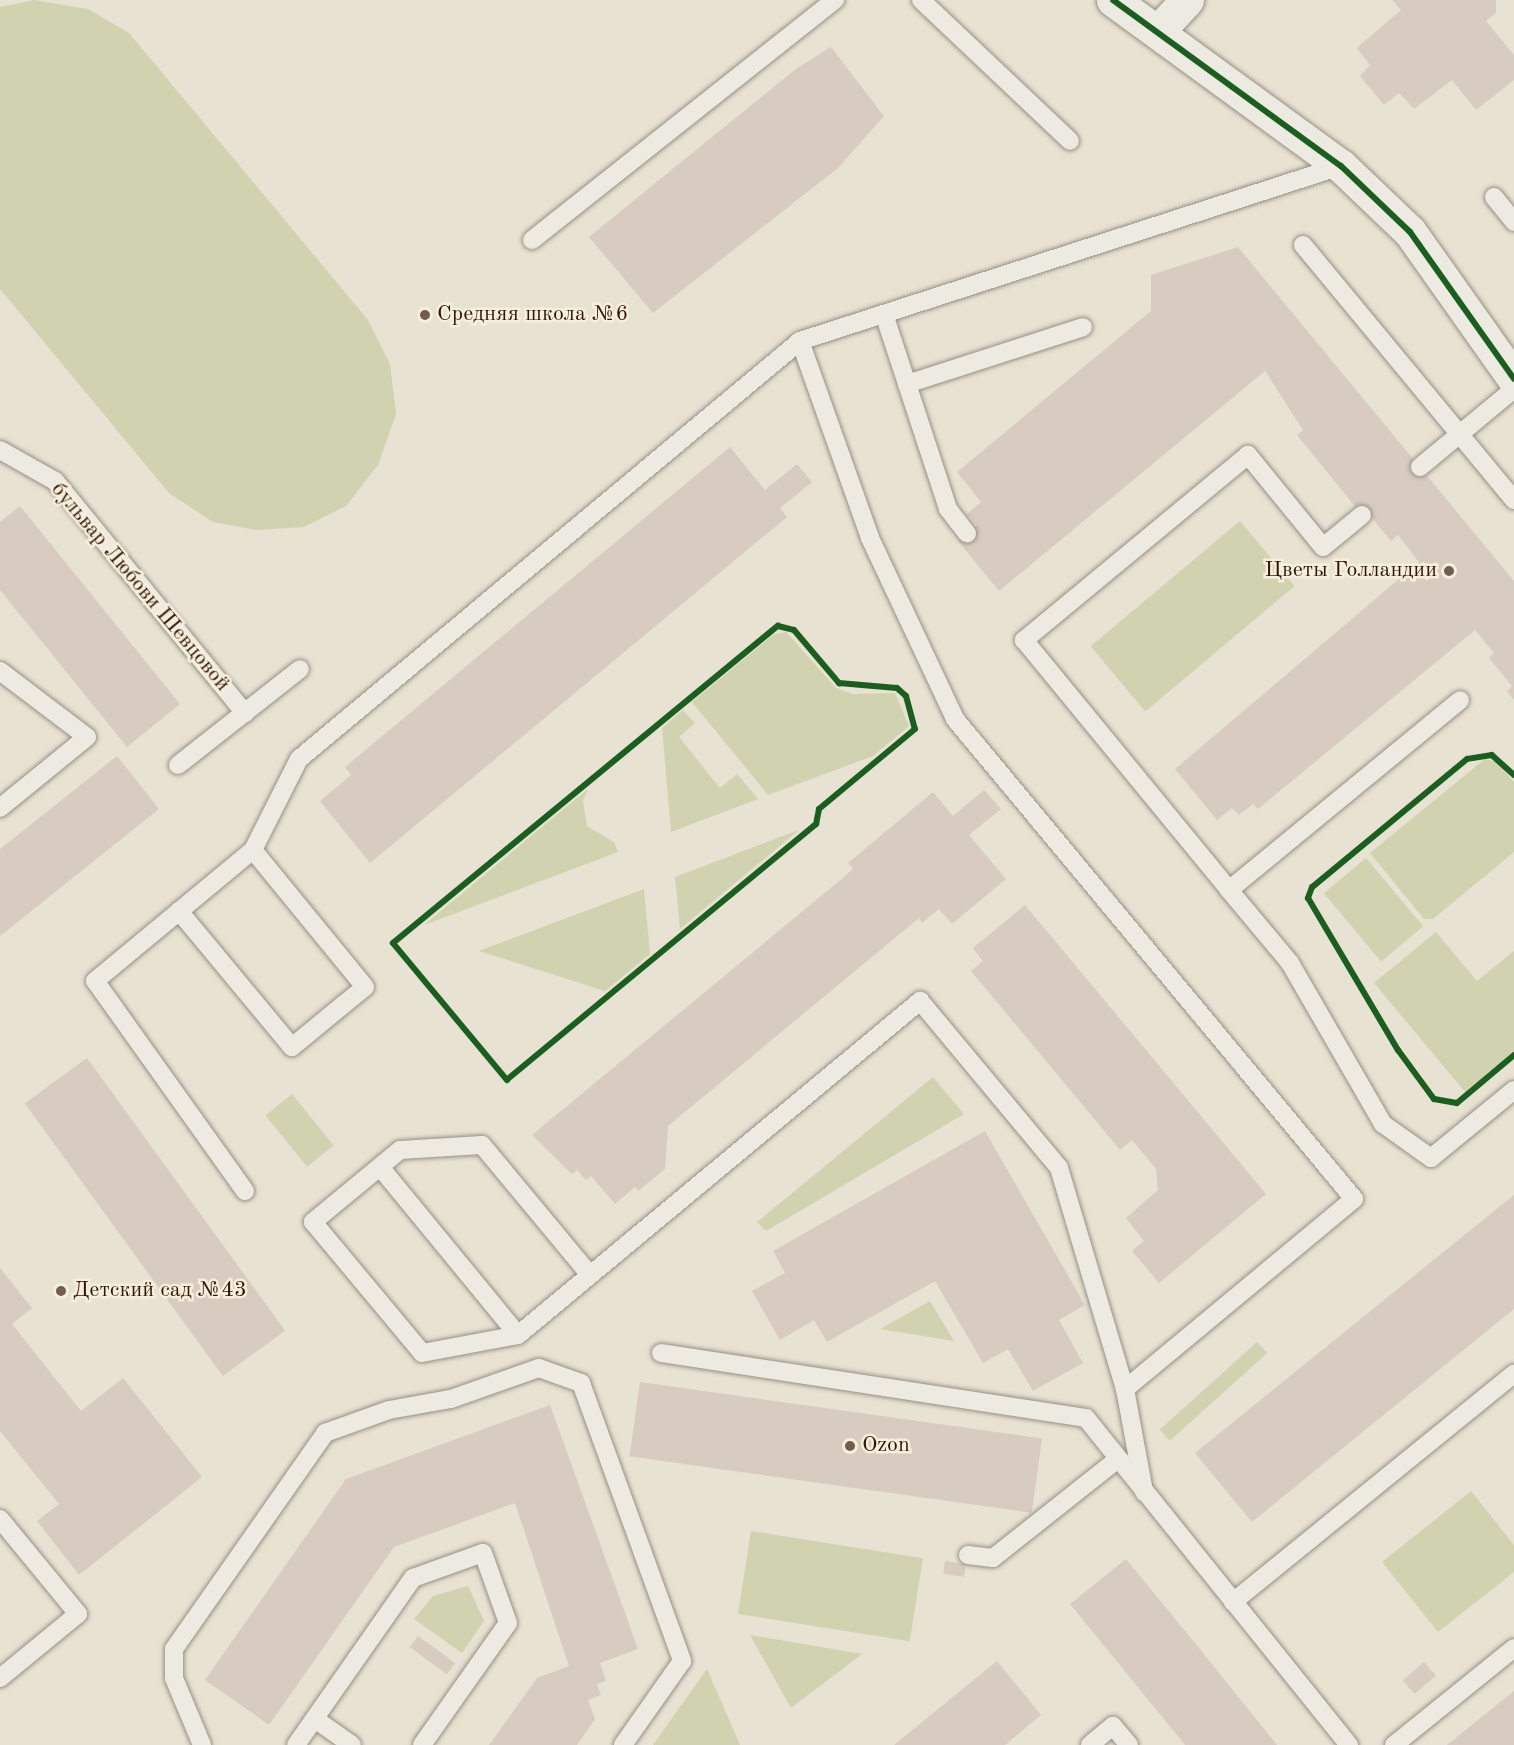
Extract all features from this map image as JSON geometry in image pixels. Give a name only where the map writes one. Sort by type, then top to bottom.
[{"type":"street","points":[[1113,0],[1159,30],[1341,166],[1410,232],[1514,379]]},
{"type":"street","points":[[1159,30],[1187,0]]},
{"type":"lane","points":[[532,240],[835,0]]},
{"type":"lane","points":[[921,0],[1070,141]]},
{"type":"lane","points":[[245,1191],[94,981],[253,850],[299,759],[800,341],[1341,166]]},
{"type":"lane","points":[[1494,197],[1514,222]]},
{"type":"lane","points":[[1304,245],[1514,500]]},
{"type":"lane","points":[[884,314],[948,509],[967,533]]},
{"type":"lane","points":[[907,384],[1083,327]]},
{"type":"lane","points":[[800,341],[870,538],[956,719],[1354,1199],[1125,1389]]},
{"type":"lane","points":[[1420,467],[1514,389]]},
{"type":"lane","name":"бульвар Любови Шевцовой","points":[[0,450],[55,481],[245,713]]},
{"type":"lane","points":[[1362,515],[1323,547],[1248,455],[1024,640],[1290,963],[1383,1124],[1431,1158],[1514,1089]]},
{"type":"lane","points":[[178,765],[300,669]]},
{"type":"lane","points":[[0,671],[87,737],[0,808]]},
{"type":"lane","points":[[1230,890],[1460,700]]},
{"type":"lane","points":[[179,911],[292,1047],[365,987],[253,850]]},
{"type":"lane","points":[[590,1275],[482,1145],[400,1150],[313,1222],[422,1353],[518,1335],[920,1001],[1059,1168],[1125,1389],[1144,1492]]},
{"type":"lane","points":[[380,1167],[518,1335]]},
{"type":"lane","points":[[661,1353],[1086,1418],[1349,1745]]},
{"type":"lane","points":[[202,1745],[174,1678],[174,1649],[325,1433],[388,1410],[452,1399],[539,1368],[581,1383],[682,1661],[623,1745]]},
{"type":"lane","points":[[1233,1602],[1514,1374]]},
{"type":"lane","points":[[968,1555],[993,1558],[1118,1459]]},
{"type":"lane","points":[[0,1519],[78,1614],[0,1678]]},
{"type":"lane","points":[[296,1745],[413,1578],[483,1553],[508,1623],[422,1745]]},
{"type":"lane","points":[[1394,1745],[1514,1648]]},
{"type":"lane","points":[[315,1719],[352,1745]]},
{"type":"lane","points":[[1090,1745],[1113,1726],[1129,1745]]},
{"type":"green space","points":[[34,0],[88,9],[129,33],[368,320],[390,364],[396,414],[378,465],[346,506],[304,527],[256,530],[213,522],[169,493],[0,289],[0,7]]},
{"type":"green space","points":[[1240,521],[1295,586],[1145,711],[1091,646]]},
{"type":"green space","points":[[786,632],[836,688],[853,694],[895,693],[909,726],[873,756],[768,795],[692,702],[773,635]]},
{"type":"green space","points":[[683,710],[695,723],[679,737],[720,788],[737,774],[758,799],[671,832],[662,728]]},
{"type":"green space","points":[[1485,759],[1497,762],[1514,782],[1514,852],[1433,919],[1424,919],[1370,853]]},
{"type":"green space","points":[[588,789],[583,801],[587,826],[614,842],[618,852],[424,925]]},
{"type":"green space","points":[[799,830],[680,929],[675,877]]},
{"type":"green space","points":[[1366,858],[1423,926],[1381,962],[1324,893]]},
{"type":"green space","points":[[644,889],[650,954],[605,991],[479,951]]},
{"type":"green space","points":[[1436,932],[1477,981],[1514,951],[1514,1051],[1465,1092],[1374,983]]},
{"type":"green space","points":[[933,1077],[964,1114],[766,1231],[757,1222]]},
{"type":"green space","points":[[292,1094],[334,1145],[307,1167],[266,1115]]},
{"type":"green space","points":[[930,1301],[954,1341],[880,1329]]},
{"type":"green space","points":[[1257,1342],[1267,1353],[1170,1441],[1160,1430]]},
{"type":"green space","points":[[1471,1491],[1514,1545],[1514,1572],[1438,1632],[1382,1562]]},
{"type":"green space","points":[[751,1531],[923,1558],[910,1641],[738,1614]]},
{"type":"green space","points":[[468,1586],[484,1621],[462,1653],[414,1619],[433,1596]]},
{"type":"green space","points":[[750,1635],[862,1654],[791,1708]]},
{"type":"green space","points":[[707,1669],[740,1745],[653,1745]]},
{"type":"building","points":[[1392,0],[1496,0],[1496,13],[1486,21],[1514,55],[1514,80],[1476,110],[1452,80],[1414,109],[1399,93],[1384,105],[1360,76],[1370,65],[1357,48],[1401,10]]},
{"type":"building","points":[[831,47],[884,116],[838,168],[653,313],[589,237],[797,68]]},
{"type":"building","points":[[1238,247],[1514,581],[1514,700],[1507,691],[1512,686],[1489,658],[1494,653],[1475,630],[1258,809],[1253,804],[1239,815],[1232,808],[1217,820],[1175,769],[1419,562],[1398,535],[1391,541],[1367,512],[1363,516],[1297,435],[1303,430],[1265,371],[999,591],[958,541],[977,525],[967,514],[981,502],[957,472],[1151,311],[1151,275]]},
{"type":"building","points":[[730,447],[765,490],[797,464],[812,482],[780,508],[787,517],[370,863],[320,801],[351,775],[345,767]]},
{"type":"building","points":[[20,506],[180,704],[127,747],[0,590],[0,522]]},
{"type":"building","points":[[117,756],[159,809],[0,936],[0,849]]},
{"type":"building","points":[[984,790],[1001,809],[969,835],[1006,879],[952,924],[939,909],[922,923],[919,918],[668,1126],[665,1169],[638,1191],[635,1187],[615,1204],[591,1176],[586,1180],[577,1170],[572,1174],[532,1135],[844,877],[853,869],[848,863],[933,792],[953,816]]},
{"type":"building","points":[[1025,905],[1266,1194],[1159,1283],[1132,1251],[1144,1241],[1126,1218],[1158,1190],[1156,1169],[1132,1140],[1120,1150],[971,971],[983,961],[973,948]]},
{"type":"building","points":[[87,1058],[285,1331],[223,1376],[25,1103]]},
{"type":"building","points":[[985,1131],[1085,1305],[1059,1320],[1083,1363],[1033,1391],[1008,1349],[983,1363],[935,1281],[827,1342],[814,1320],[780,1340],[752,1291],[785,1273],[773,1251]]},
{"type":"building","points":[[1514,1195],[1514,1309],[1252,1522],[1195,1453]]},
{"type":"building","points":[[0,1268],[32,1308],[12,1324],[81,1411],[123,1378],[202,1477],[79,1575],[37,1521],[59,1504],[0,1431]]},
{"type":"building","points":[[640,1382],[1042,1439],[1032,1513],[630,1456]]},
{"type":"building","points":[[550,1405],[638,1649],[600,1663],[606,1681],[597,1684],[601,1695],[588,1700],[595,1719],[577,1745],[489,1745],[537,1678],[569,1666],[515,1503],[394,1547],[269,1725],[205,1680],[346,1479]]},
{"type":"building","points":[[1126,1559],[1277,1745],[1185,1745],[1070,1604]]},
{"type":"building","points":[[945,1561],[966,1564],[964,1577],[943,1574]]},
{"type":"building","points":[[418,1636],[455,1663],[447,1674],[410,1647]]},
{"type":"building","points":[[997,1661],[1041,1715],[1005,1745],[894,1745]]},
{"type":"building","points":[[1424,1662],[1436,1676],[1415,1694],[1403,1680]]},
{"type":"building","points":[[1514,1691],[1514,1745],[1447,1745]]},
{"type":"cycle path","points":[[1113,0],[1341,166],[1410,232],[1514,379]]},
{"type":"cycle path","points":[[778,626],[794,630],[839,683],[897,688],[906,696],[915,729],[819,809],[816,824],[507,1080],[393,943],[778,626]]},
{"type":"cycle path","points":[[1514,775],[1492,755],[1467,759],[1312,887],[1308,898],[1398,1050],[1434,1099],[1457,1103],[1514,1055]]},
{"type":"place","name":"Средняя школа №6","points":[[425,315]]},
{"type":"place","name":"Цветы Голландии","points":[[1449,571]]},
{"type":"place","name":"Детский сад №43","points":[[61,1291]]},
{"type":"place","name":"Ozon","points":[[850,1446]]}]
